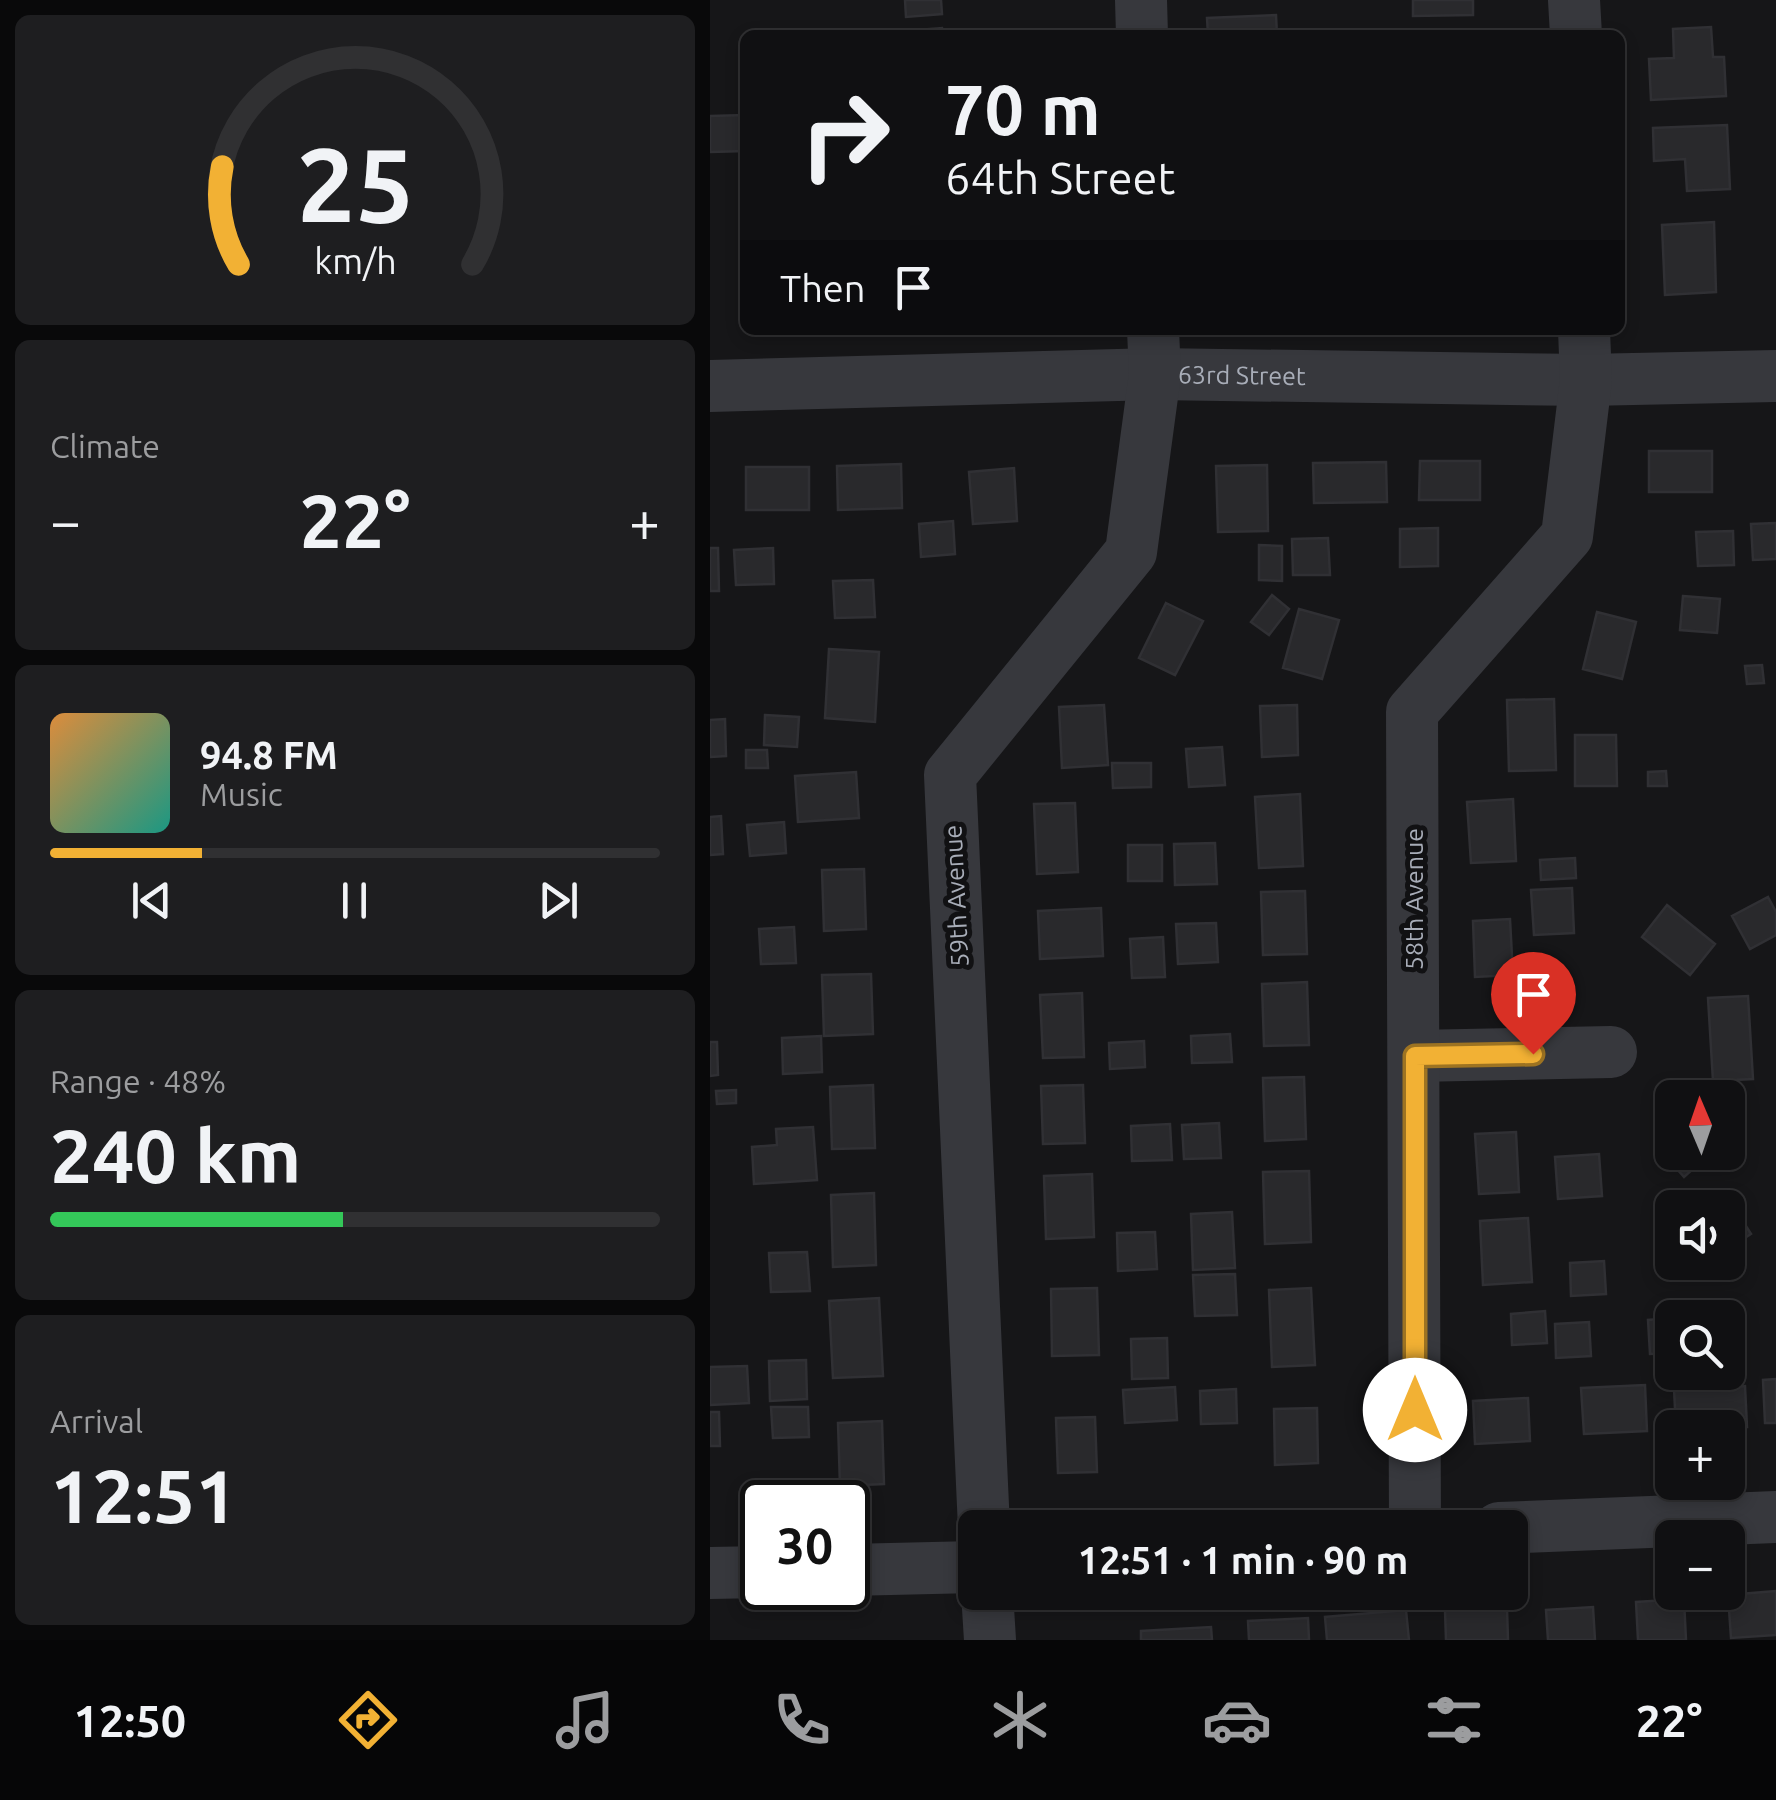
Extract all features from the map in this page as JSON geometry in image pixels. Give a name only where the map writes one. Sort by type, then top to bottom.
[{"type":"street","points":[[1141,0],[1142,30]]},
{"type":"street","points":[[1574,0],[1576,30]]},
{"type":"street","name":"63rd Street","points":[[710,386],[1154,352],[1585,355],[1776,376]]},
{"type":"street","name":"59th Avenue","points":[[983,1510],[950,776],[1131,552],[1154,352]]},
{"type":"street","name":"58th Avenue","points":[[1415,1510],[1412,712],[1568,536],[1585,355]]},
{"type":"street","points":[[1415,1056],[1611,1052]]},
{"type":"street","points":[[1528,1527],[1776,1517]]},
{"type":"street","points":[[870,1569],[958,1567]]},
{"type":"street","points":[[710,1573],[740,1572]]},
{"type":"street","points":[[988,1610],[990,1640]]},
{"type":"building","points":[[905,0],[941,0],[942,14],[906,17]]},
{"type":"building","points":[[1413,0],[1473,0],[1473,15],[1413,16]]},
{"type":"building","points":[[1276,15],[1277,30],[1208,30],[1207,18]]},
{"type":"building","points":[[1711,27],[1713,57],[1724,57],[1726,96],[1651,100],[1649,59],[1674,58],[1673,29]]},
{"type":"building","points":[[740,115],[740,151],[710,152],[710,116]]},
{"type":"building","points":[[1727,125],[1730,189],[1687,191],[1685,159],[1654,161],[1653,128]]},
{"type":"building","points":[[1714,222],[1716,292],[1665,295],[1662,225]]},
{"type":"building","points":[[1649,451],[1712,451],[1712,492],[1649,492]]},
{"type":"building","points":[[1420,461],[1480,461],[1480,500],[1419,500]]},
{"type":"building","points":[[1386,462],[1387,502],[1314,503],[1313,463]]},
{"type":"building","points":[[901,464],[902,508],[838,510],[837,466]]},
{"type":"building","points":[[1267,465],[1268,531],[1218,532],[1216,466]]},
{"type":"building","points":[[746,467],[809,467],[809,510],[746,510]]},
{"type":"building","points":[[1014,468],[1017,521],[973,524],[969,472]]},
{"type":"building","points":[[953,521],[955,554],[921,557],[919,524]]},
{"type":"building","points":[[1776,523],[1776,559],[1753,560],[1751,524]]},
{"type":"building","points":[[1438,528],[1438,566],[1400,567],[1400,529]]},
{"type":"building","points":[[1733,531],[1734,565],[1698,566],[1696,532]]},
{"type":"building","points":[[1328,538],[1330,575],[1293,575],[1292,539]]},
{"type":"building","points":[[1259,545],[1282,546],[1282,581],[1259,580]]},
{"type":"building","points":[[710,548],[718,548],[719,591],[710,591]]},
{"type":"building","points":[[773,548],[774,584],[736,585],[734,550]]},
{"type":"building","points":[[873,580],[875,617],[835,618],[833,581]]},
{"type":"building","points":[[1272,595],[1289,609],[1269,635],[1251,622]]},
{"type":"building","points":[[1683,596],[1720,599],[1717,633],[1680,630]]},
{"type":"building","points":[[1166,603],[1203,621],[1175,675],[1139,658]]},
{"type":"building","points":[[1299,609],[1339,620],[1322,679],[1283,668]]},
{"type":"building","points":[[1597,612],[1636,622],[1622,679],[1583,669]]},
{"type":"building","points":[[829,649],[879,652],[875,722],[825,718]]},
{"type":"building","points":[[1762,665],[1764,683],[1747,684],[1745,666]]},
{"type":"building","points":[[1554,699],[1556,770],[1509,771],[1507,700]]},
{"type":"building","points":[[1104,705],[1108,765],[1062,768],[1059,707]]},
{"type":"building","points":[[1297,705],[1298,755],[1262,757],[1260,706]]},
{"type":"building","points":[[765,715],[799,717],[797,747],[764,745]]},
{"type":"building","points":[[725,719],[726,756],[710,757],[710,720]]},
{"type":"building","points":[[1575,735],[1616,735],[1617,786],[1575,786]]},
{"type":"building","points":[[1222,747],[1225,785],[1189,787],[1186,749]]},
{"type":"building","points":[[746,750],[767,750],[768,768],[746,768]]},
{"type":"building","points":[[1112,763],[1151,763],[1151,787],[1113,788]]},
{"type":"building","points":[[1666,771],[1667,786],[1648,786],[1648,772]]},
{"type":"building","points":[[856,772],[859,818],[798,822],[795,776]]},
{"type":"building","points":[[1300,794],[1303,866],[1259,868],[1255,797]]},
{"type":"building","points":[[1513,799],[1516,861],[1471,863],[1467,802]]},
{"type":"building","points":[[1075,803],[1078,872],[1037,874],[1034,804]]},
{"type":"building","points":[[721,816],[723,854],[710,855],[710,817]]},
{"type":"building","points":[[784,822],[786,853],[750,856],[747,825]]},
{"type":"building","points":[[1215,843],[1217,884],[1175,885],[1174,844]]},
{"type":"building","points":[[1128,845],[1162,845],[1162,881],[1128,881]]},
{"type":"building","points":[[1575,858],[1576,878],[1541,880],[1540,860]]},
{"type":"building","points":[[864,869],[866,929],[824,931],[822,870]]},
{"type":"building","points":[[1572,888],[1574,933],[1534,935],[1531,890]]},
{"type":"building","points":[[1305,891],[1307,954],[1263,955],[1261,892]]},
{"type":"building","points":[[1768,897],[1776,912],[1776,935],[1750,949],[1732,916]]},
{"type":"building","points":[[1667,905],[1715,944],[1690,975],[1642,937]]},
{"type":"building","points":[[1101,908],[1103,956],[1040,959],[1038,911]]},
{"type":"building","points":[[1510,919],[1513,975],[1475,977],[1473,921]]},
{"type":"building","points":[[1216,923],[1218,962],[1178,964],[1176,924]]},
{"type":"building","points":[[794,927],[796,963],[761,964],[759,929]]},
{"type":"building","points":[[1163,937],[1165,977],[1132,978],[1130,939]]},
{"type":"building","points":[[871,974],[873,1034],[824,1036],[822,975]]},
{"type":"building","points":[[1307,982],[1309,1045],[1264,1046],[1262,984]]},
{"type":"building","points":[[1082,993],[1084,1057],[1043,1058],[1040,995]]},
{"type":"building","points":[[1748,996],[1753,1079],[1713,1080],[1708,998]]},
{"type":"building","points":[[1230,1034],[1232,1062],[1192,1063],[1191,1036]]},
{"type":"building","points":[[821,1036],[822,1072],[783,1074],[782,1038]]},
{"type":"building","points":[[1144,1041],[1145,1067],[1110,1069],[1109,1043]]},
{"type":"building","points":[[710,1042],[717,1042],[718,1075],[710,1076]]},
{"type":"building","points":[[1304,1077],[1306,1139],[1265,1141],[1263,1078]]},
{"type":"building","points":[[873,1085],[875,1148],[832,1149],[830,1087]]},
{"type":"building","points":[[1083,1085],[1085,1143],[1043,1144],[1041,1086]]},
{"type":"building","points":[[736,1090],[736,1103],[717,1104],[716,1091]]},
{"type":"building","points":[[1219,1123],[1221,1158],[1184,1159],[1182,1125]]},
{"type":"building","points":[[1170,1124],[1172,1160],[1132,1161],[1131,1126]]},
{"type":"building","points":[[813,1127],[817,1180],[754,1184],[752,1147],[777,1145],[776,1129]]},
{"type":"building","points":[[1516,1132],[1519,1192],[1479,1194],[1475,1134]]},
{"type":"building","points":[[1599,1154],[1602,1196],[1558,1199],[1555,1157]]},
{"type":"building","points":[[1309,1171],[1311,1242],[1265,1244],[1263,1172]]},
{"type":"building","points":[[1092,1174],[1094,1237],[1046,1239],[1044,1176]]},
{"type":"building","points":[[874,1193],[876,1265],[833,1267],[831,1195]]},
{"type":"building","points":[[1232,1212],[1235,1268],[1193,1270],[1191,1214]]},
{"type":"building","points":[[1528,1218],[1532,1282],[1483,1285],[1480,1221]]},
{"type":"building","points":[[1155,1232],[1157,1269],[1118,1271],[1117,1233]]},
{"type":"building","points":[[807,1252],[810,1291],[771,1292],[769,1253]]},
{"type":"building","points":[[1604,1261],[1606,1294],[1571,1296],[1570,1263]]},
{"type":"building","points":[[1235,1274],[1237,1315],[1195,1316],[1193,1275]]},
{"type":"building","points":[[1097,1288],[1099,1355],[1052,1356],[1051,1289]]},
{"type":"building","points":[[1311,1288],[1315,1365],[1272,1367],[1269,1290]]},
{"type":"building","points":[[879,1298],[883,1376],[833,1378],[829,1301]]},
{"type":"building","points":[[1545,1311],[1547,1343],[1512,1345],[1511,1314]]},
{"type":"building","points":[[1655,1319],[1655,1354],[1650,1354],[1648,1320]]},
{"type":"building","points":[[1589,1322],[1591,1356],[1556,1358],[1555,1324]]},
{"type":"building","points":[[1167,1338],[1168,1378],[1132,1379],[1131,1339]]},
{"type":"building","points":[[806,1360],[807,1399],[770,1401],[769,1361]]},
{"type":"building","points":[[747,1366],[749,1403],[710,1405],[710,1367]]},
{"type":"building","points":[[1776,1379],[1776,1423],[1765,1423],[1763,1380]]},
{"type":"building","points":[[1645,1385],[1647,1431],[1584,1434],[1581,1388]]},
{"type":"building","points":[[1745,1386],[1747,1427],[1745,1410],[1675,1410],[1674,1390],[1745,1390]]},
{"type":"building","points":[[1175,1387],[1177,1420],[1125,1423],[1123,1390]]},
{"type":"building","points":[[1236,1389],[1237,1423],[1201,1424],[1200,1391]]},
{"type":"building","points":[[1528,1398],[1530,1441],[1475,1444],[1473,1401]]},
{"type":"building","points":[[771,1407],[808,1407],[809,1437],[773,1438]]},
{"type":"building","points":[[1317,1408],[1318,1463],[1275,1465],[1274,1409]]},
{"type":"building","points":[[710,1412],[719,1412],[720,1446],[710,1446]]},
{"type":"building","points":[[1095,1417],[1097,1472],[1058,1473],[1056,1418]]},
{"type":"building","points":[[882,1421],[884,1484],[840,1480],[838,1423]]},
{"type":"building","points":[[1776,1591],[1776,1635],[1731,1638],[1729,1610],[1745,1610],[1745,1594]]},
{"type":"building","points":[[1655,1601],[1655,1610],[1685,1610],[1686,1640],[1638,1640],[1636,1602]]},
{"type":"building","points":[[1593,1607],[1595,1640],[1548,1640],[1546,1610]]},
{"type":"building","points":[[1406,1610],[1409,1640],[1327,1640],[1325,1617]]},
{"type":"building","points":[[1445,1610],[1507,1610],[1508,1640],[1446,1640]]},
{"type":"building","points":[[1308,1618],[1309,1640],[1249,1640],[1248,1621]]},
{"type":"building","points":[[1211,1627],[1212,1640],[1141,1640],[1141,1631]]},
{"type":"route","points":[[1415,1410],[1415,1056],[1533,1054]]}]
